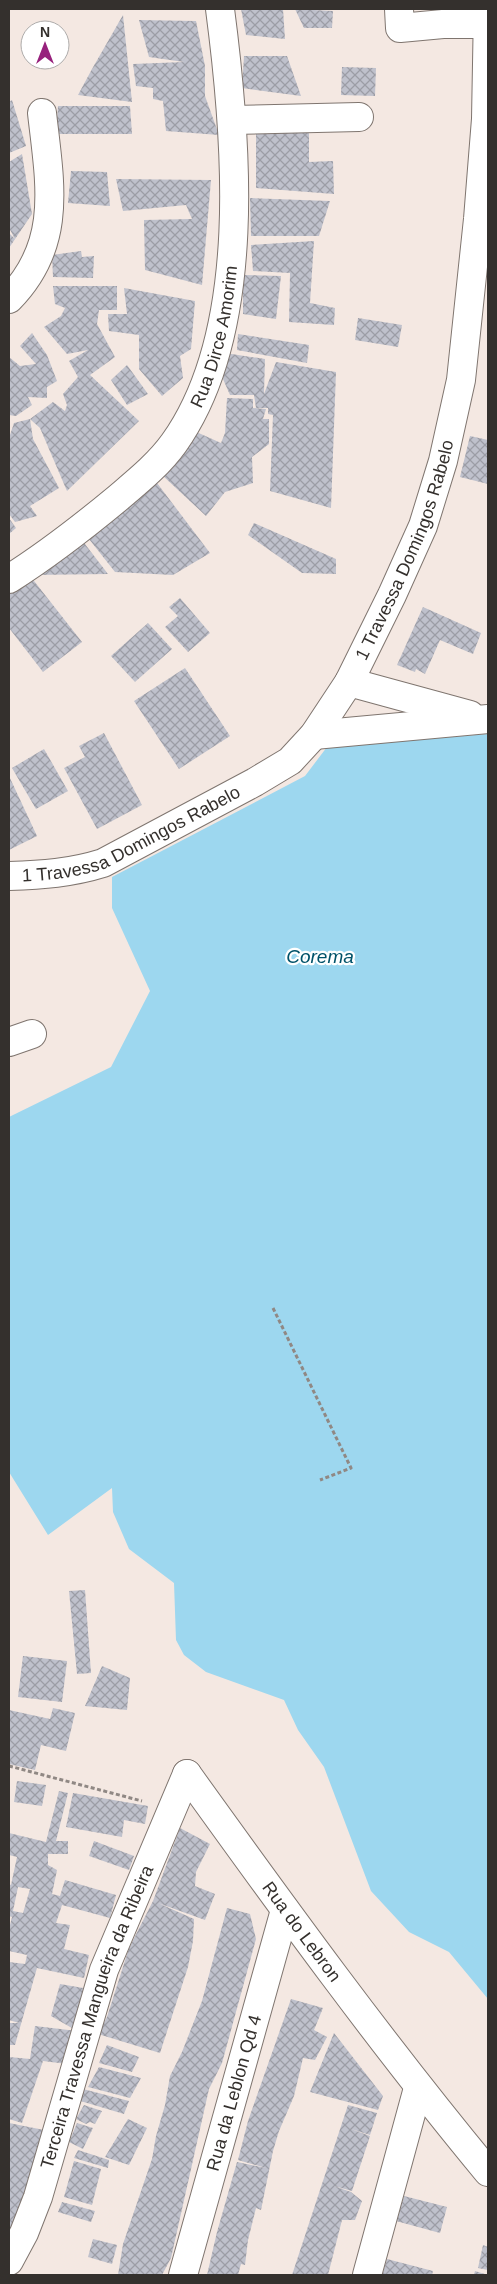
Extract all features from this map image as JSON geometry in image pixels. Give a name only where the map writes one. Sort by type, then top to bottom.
[{"type":"street","name":"Rua Dirce Amorim","points":[[9,579],[82,528],[154,467],[174,444],[198,403],[210,373],[231,270],[234,176],[232,120],[220,9]]},
{"type":"street","points":[[399,9],[400,28],[443,24],[488,24]]},
{"type":"street","name":"1 Travessa Domingos Rabelo","points":[[9,876],[49,875],[79,871],[103,863],[255,782],[290,761],[314,735],[349,682],[422,526],[443,460],[461,380],[485,129],[488,9]]},
{"type":"street","points":[[9,299],[24,284],[41,253],[49,219],[49,172],[42,113]]},
{"type":"street","points":[[232,120],[359,117]]},
{"type":"street","points":[[349,682],[487,719]]},
{"type":"street","points":[[314,735],[487,719]]},
{"type":"street","name":"Terceira Travessa Mangueira da Ribeira","points":[[9,2261],[24,2234],[38,2197],[104,1970],[187,1774]]},
{"type":"street","name":"Rua do Lebron","points":[[187,1774],[285,1910],[418,2088],[488,2172]]},
{"type":"street","name":"Rua da Leblon Qd 4","points":[[183,2275],[285,1910]]},
{"type":"street","points":[[367,2275],[418,2088]]},
{"type":"path","points":[[273,1308],[351,1468],[320,1480]]},
{"type":"path","points":[[9,1766],[172,1809]]},
{"type":"water","name":"Corema","points":[[488,734],[488,1999],[449,1952],[409,1932],[371,1891],[324,1767],[298,1730],[284,1700],[206,1672],[184,1655],[176,1640],[174,1583],[129,1549],[113,1512],[112,1488],[48,1535],[9,1472],[9,1117],[111,1067],[150,991],[112,908],[112,877],[305,776],[327,747]]},
{"type":"building","points":[[241,9],[283,9],[285,39],[246,35]]},
{"type":"building","points":[[295,9],[333,11],[332,28],[304,28]]},
{"type":"building","points":[[123,15],[132,102],[78,95],[92,69]]},
{"type":"building","points":[[139,20],[196,21],[205,66],[205,96],[219,135],[166,131],[163,101],[153,99],[153,88],[136,86],[133,64],[184,62],[149,57]]},
{"type":"building","points":[[244,56],[287,56],[301,96],[242,88]]},
{"type":"building","points":[[342,67],[376,68],[375,96],[341,95]]},
{"type":"building","points":[[12,100],[26,146],[9,153],[9,102]]},
{"type":"building","points":[[58,106],[130,106],[132,134],[56,134]]},
{"type":"building","points":[[309,131],[309,162],[333,161],[334,194],[256,188],[256,134]]},
{"type":"building","points":[[22,154],[32,214],[9,248],[9,233],[15,239],[9,228],[9,162]]},
{"type":"building","points":[[71,171],[107,172],[110,206],[68,203]]},
{"type":"building","points":[[116,179],[211,180],[202,285],[145,270],[144,220],[192,219],[186,205],[123,211]]},
{"type":"building","points":[[250,198],[330,201],[319,236],[251,236]]},
{"type":"building","points":[[314,241],[310,303],[335,308],[334,325],[289,322],[290,273],[253,271],[251,245]]},
{"type":"building","points":[[81,251],[82,257],[94,256],[93,278],[53,277],[52,255]]},
{"type":"building","points":[[243,275],[281,276],[276,319],[243,314]]},
{"type":"building","points":[[53,286],[117,286],[117,310],[99,310],[97,324],[115,357],[90,375],[139,421],[67,491],[40,428],[30,419],[53,402],[65,411],[67,405],[63,394],[78,377],[69,361],[88,350],[67,354],[44,327],[61,316],[65,308],[55,304]]},
{"type":"building","points":[[124,288],[195,301],[191,349],[180,356],[183,378],[162,396],[139,369],[139,335],[109,331],[108,314],[127,314]]},
{"type":"building","points":[[358,318],[402,325],[398,347],[355,340]]},
{"type":"building","points":[[32,333],[47,355],[57,381],[47,387],[47,398],[28,397],[32,405],[16,416],[9,415],[9,357],[20,366],[36,364],[20,346]]},
{"type":"building","points":[[238,334],[309,345],[307,363],[237,350]]},
{"type":"building","points":[[225,353],[265,359],[264,394],[276,362],[336,372],[331,508],[270,491],[273,415],[268,414],[268,408],[256,408],[254,395],[230,395],[223,379]]},
{"type":"building","points":[[127,365],[148,394],[127,405],[111,380]]},
{"type":"building","points":[[227,398],[253,399],[253,408],[266,409],[263,419],[269,419],[269,444],[252,457],[253,483],[225,492],[206,516],[162,475],[192,430],[221,443],[225,433]]},
{"type":"building","points":[[30,419],[33,439],[59,488],[30,506],[37,516],[15,522],[9,514],[9,438],[14,423]]},
{"type":"building","points":[[470,436],[488,440],[488,484],[460,477]]},
{"type":"building","points":[[154,479],[210,553],[173,575],[115,572],[85,534]]},
{"type":"building","points":[[9,518],[16,528],[9,534]]},
{"type":"building","points":[[254,523],[336,559],[336,574],[302,573],[248,535]]},
{"type":"building","points":[[78,535],[108,574],[34,575]]},
{"type":"building","points":[[27,572],[82,642],[43,672],[9,628],[9,586]]},
{"type":"building","points":[[180,598],[210,633],[188,652],[165,627],[178,616],[169,607]]},
{"type":"building","points":[[423,607],[481,633],[473,654],[440,640],[425,674],[416,669],[415,672],[397,665]]},
{"type":"building","points":[[148,623],[172,649],[135,682],[111,656]]},
{"type":"building","points":[[185,668],[230,736],[179,769],[134,701]]},
{"type":"building","points":[[104,733],[142,805],[97,829],[64,768],[85,757],[79,746]]},
{"type":"building","points":[[44,749],[68,791],[36,809],[12,768]]},
{"type":"building","points":[[9,776],[37,836],[9,850]]},
{"type":"building","points":[[85,1590],[91,1673],[77,1674],[69,1591]]},
{"type":"building","points":[[23,1656],[67,1661],[62,1702],[18,1697]]},
{"type":"building","points":[[102,1666],[130,1678],[127,1710],[85,1706]]},
{"type":"building","points":[[53,1708],[75,1713],[66,1751],[41,1745],[35,1770],[9,1764],[9,1710],[50,1719]]},
{"type":"building","points":[[17,1781],[46,1785],[42,1806],[14,1802]]},
{"type":"building","points":[[59,1791],[68,1793],[56,1841],[68,1841],[68,1854],[48,1854],[48,1865],[57,1870],[52,1894],[60,1896],[65,1880],[116,1895],[110,1918],[62,1905],[56,1923],[70,1925],[64,1949],[89,1955],[84,1978],[37,1968],[15,2045],[9,2045],[9,2023],[19,2023],[9,2020],[9,1962],[25,1964],[27,1955],[9,1951],[9,1929],[12,1917],[9,1916],[9,1884],[11,1885],[17,1857],[9,1855],[9,1833],[46,1842]],"holes":[[[18,1887],[30,1889],[23,1913],[13,1911]]]},
{"type":"building","points":[[73,1793],[148,1806],[145,1824],[124,1820],[122,1837],[66,1827]]},
{"type":"building","points":[[180,1828],[210,1844],[196,1872],[195,1886],[215,1894],[205,1920],[158,1903],[194,1919],[193,1941],[188,1967],[160,2053],[98,2034],[107,2017],[129,1948],[153,1901]]},
{"type":"building","points":[[94,1841],[134,1856],[129,1870],[89,1856]]},
{"type":"building","points":[[227,1908],[250,1914],[256,1939],[222,2063],[209,2089],[171,2258],[162,2275],[118,2275],[123,2244],[152,2159],[170,2076],[182,2052],[202,2001]]},
{"type":"building","points":[[60,1984],[89,1989],[77,2031],[51,2016]]},
{"type":"building","points":[[291,1999],[323,2008],[314,2030],[327,2037],[315,2060],[303,2058],[294,2096],[279,2131],[273,2151],[261,2210],[256,2208],[248,2240],[245,2265],[241,2264],[238,2275],[207,2275],[237,2162],[266,2168],[238,2160],[248,2121]]},
{"type":"building","points":[[35,2026],[77,2031],[67,2064],[43,2061],[22,2123],[9,2119],[9,2057],[30,2059]]},
{"type":"building","points":[[334,2033],[383,2096],[378,2110],[310,2092]]},
{"type":"building","points":[[107,2045],[139,2057],[132,2072],[99,2063]]},
{"type":"building","points":[[99,2067],[141,2078],[130,2098],[88,2087]]},
{"type":"building","points":[[83,2089],[129,2101],[124,2114],[77,2100]]},
{"type":"building","points":[[84,2105],[102,2111],[95,2124],[90,2122],[86,2124],[76,2119]]},
{"type":"building","points":[[348,2105],[377,2113],[370,2135],[351,2129],[370,2136],[352,2191],[334,2186],[351,2192],[362,2201],[355,2220],[342,2220],[328,2275],[292,2275]]},
{"type":"building","points":[[128,2119],[147,2128],[129,2165],[105,2157]]},
{"type":"building","points":[[9,2123],[49,2131],[9,2241]]},
{"type":"building","points":[[77,2123],[93,2128],[83,2149],[69,2142]]},
{"type":"building","points":[[78,2150],[109,2160],[108,2168],[74,2158]]},
{"type":"building","points":[[74,2161],[101,2169],[92,2205],[64,2197]]},
{"type":"building","points":[[404,2196],[447,2207],[440,2233],[396,2221]]},
{"type":"building","points":[[62,2202],[95,2211],[91,2222],[58,2212]]},
{"type":"building","points":[[93,2239],[117,2245],[112,2264],[88,2257]]},
{"type":"building","points":[[483,2245],[488,2247],[488,2270],[478,2268]]},
{"type":"building","points":[[387,2259],[433,2271],[432,2275],[382,2275]]},
{"type":"building","points":[[475,2271],[488,2275],[474,2275]]}]
